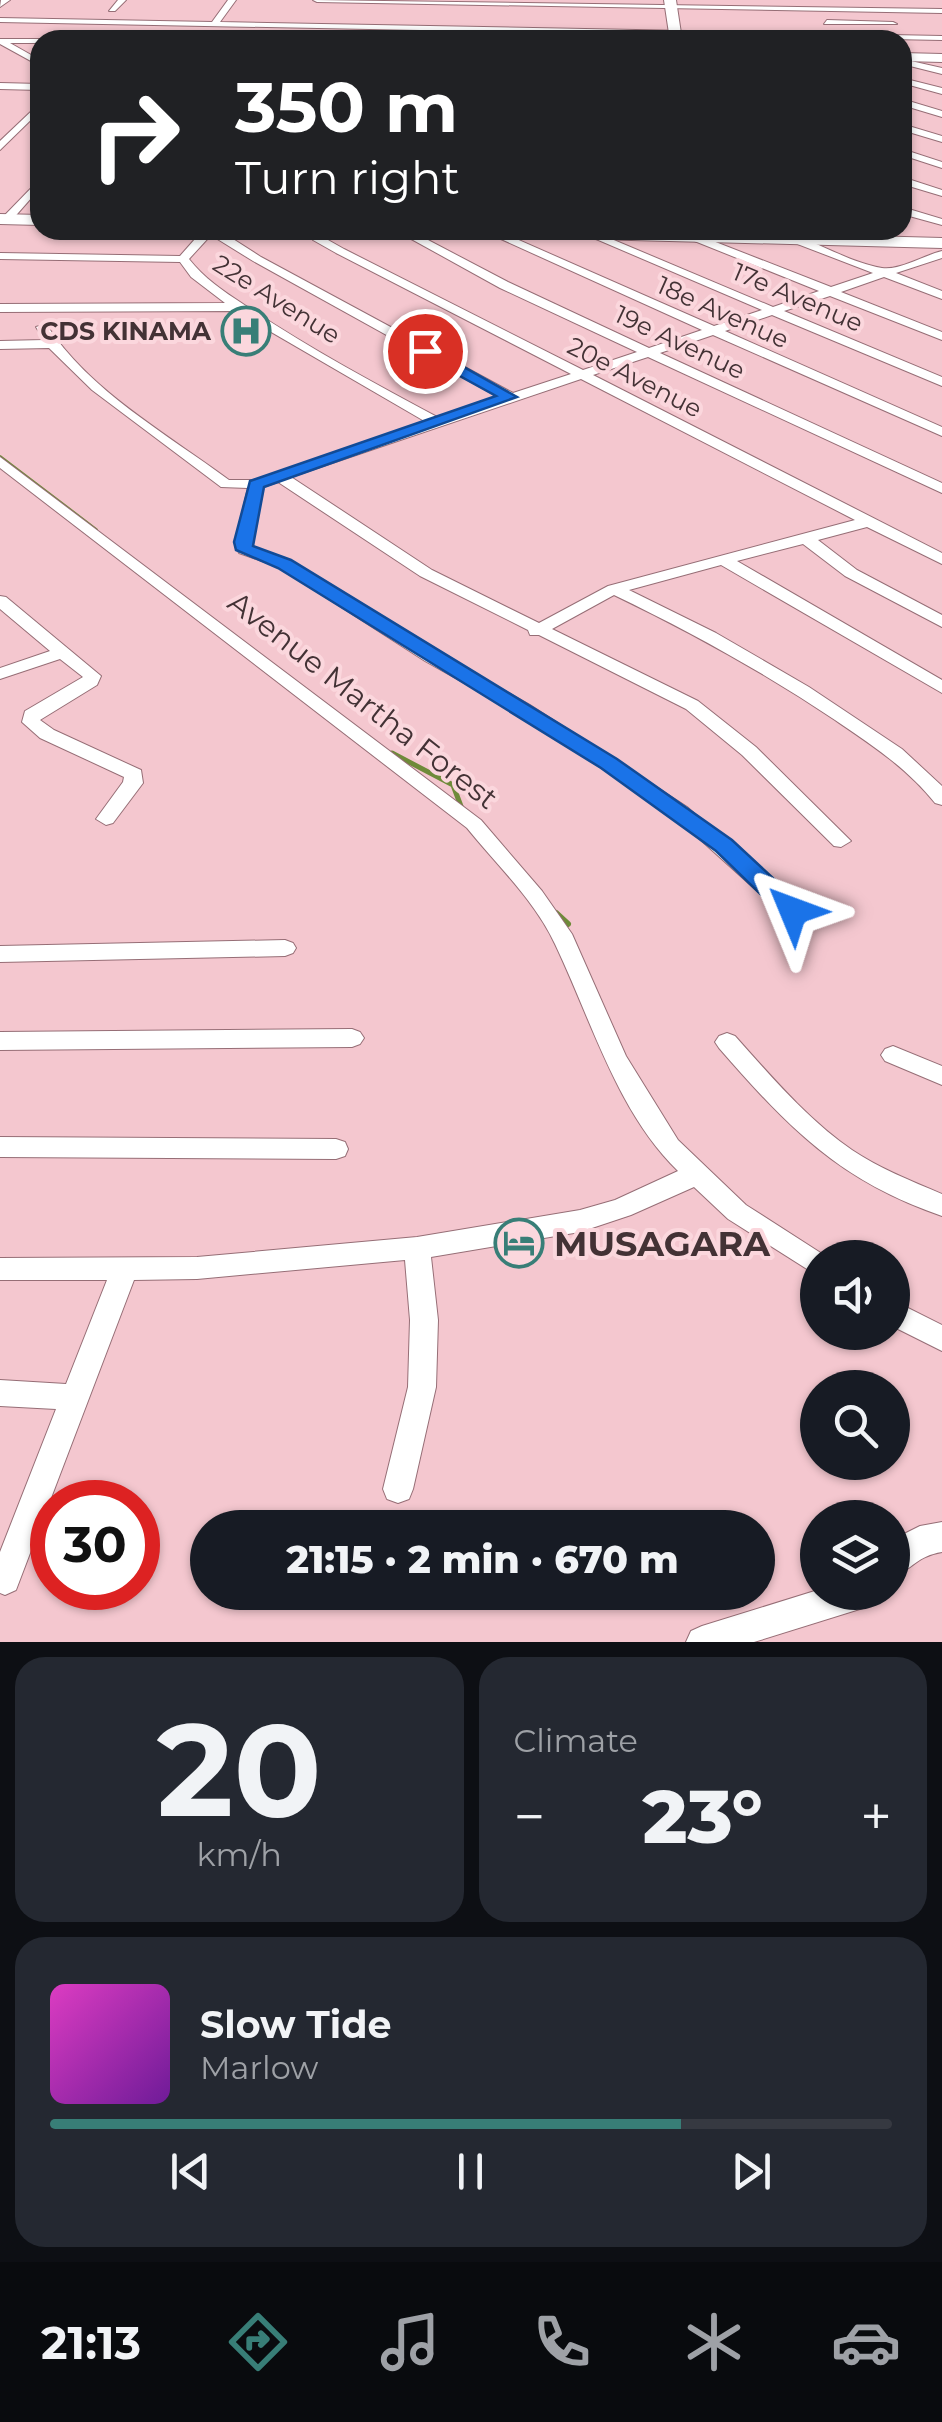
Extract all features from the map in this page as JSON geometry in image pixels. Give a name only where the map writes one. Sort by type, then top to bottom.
[{"type":"street","points":[[0,6],[6,0]]},
{"type":"street","points":[[112,9],[122,0]]},
{"type":"street","points":[[209,26],[232,0]]},
{"type":"street","points":[[317,0],[673,20],[751,30]]},
{"type":"street","points":[[323,30],[341,0]]},
{"type":"street","points":[[782,4],[789,30]]},
{"type":"street","points":[[0,20],[552,30],[673,20],[782,4],[942,11]]},
{"type":"street","points":[[0,6],[19,8]]},
{"type":"street","points":[[93,9],[130,9]]},
{"type":"street","points":[[205,10],[242,11]]},
{"type":"street","points":[[552,30],[555,17]]},
{"type":"street","points":[[654,19],[690,20]]},
{"type":"street","points":[[89,30],[99,22]]},
{"type":"street","points":[[823,22],[900,24]]},
{"type":"street","points":[[912,37],[942,38]]},
{"type":"street","points":[[0,41],[30,41]]},
{"type":"street","points":[[0,41],[30,58]]},
{"type":"street","points":[[912,58],[942,58]]},
{"type":"street","points":[[912,60],[942,72]]},
{"type":"street","points":[[912,83],[942,91]]},
{"type":"street","points":[[0,86],[30,87]]},
{"type":"street","points":[[912,105],[942,114]]},
{"type":"street","points":[[0,148],[30,116]]},
{"type":"street","points":[[912,129],[942,138]]},
{"type":"street","points":[[912,155],[942,165]]},
{"type":"street","points":[[912,183],[942,192]]},
{"type":"street","points":[[4,219],[30,192]]},
{"type":"street","points":[[912,213],[942,222]]},
{"type":"street","points":[[4,219],[30,220]]},
{"type":"street","name":"22e Avenue","points":[[201,240],[184,259],[189,272],[240,307],[437,423]]},
{"type":"street","points":[[226,240],[509,397]]},
{"type":"street","name":"20e Avenue","points":[[320,240],[942,559]]},
{"type":"street","name":"19e Avenue","points":[[420,240],[504,285],[942,489]]},
{"type":"street","name":"18e Avenue","points":[[510,240],[942,432]]},
{"type":"street","name":"17e Avenue","points":[[604,240],[942,382]]},
{"type":"street","points":[[697,240],[942,336]]},
{"type":"street","points":[[794,240],[942,295]]},
{"type":"street","points":[[826,240],[895,242]]},
{"type":"street","points":[[890,240],[941,252]]},
{"type":"street","points":[[42,327],[50,344],[121,406],[226,484],[256,484],[941,252]]},
{"type":"street","points":[[0,256],[184,259]]},
{"type":"street","points":[[0,308],[240,307]]},
{"type":"street","points":[[0,345],[50,344]]},
{"type":"street","name":"Avenue Martha Forest","points":[[0,462],[474,824],[535,896],[564,940],[615,1058],[669,1146],[737,1212],[800,1254]]},
{"type":"street","points":[[279,476],[426,573],[536,631],[626,670],[692,705],[749,751],[842,841]]},
{"type":"street","points":[[256,484],[243,542],[245,550],[284,564],[609,763],[724,845],[793,911]]},
{"type":"street","points":[[536,631],[614,589],[870,521]]},
{"type":"street","points":[[808,540],[851,573],[942,622]]},
{"type":"street","points":[[727,562],[942,688]]},
{"type":"street","points":[[614,589],[822,702],[912,763],[942,800]]},
{"type":"street","points":[[3,608],[92,676],[91,681],[32,714],[32,722],[48,734],[134,774],[133,782],[106,819]]},
{"type":"street","points":[[0,674],[63,652]]},
{"type":"street","points":[[0,954],[285,948]]},
{"type":"street","points":[[0,1041],[352,1038]]},
{"type":"street","points":[[727,1042],[779,1100],[831,1148],[896,1186],[942,1205]]},
{"type":"street","points":[[894,1055],[942,1076]]},
{"type":"street","points":[[0,1147],[336,1149]]},
{"type":"street","points":[[0,1269],[198,1268],[417,1248],[580,1221],[622,1208],[696,1175]]},
{"type":"street","points":[[398,1489],[422,1386],[424,1320],[417,1248]]},
{"type":"street","points":[[4,1579],[124,1271]]},
{"type":"street","points":[[910,1322],[942,1339]]},
{"type":"street","points":[[0,1393],[74,1397]]},
{"type":"street","points":[[910,1545],[942,1537]]},
{"type":"street","points":[[702,1642],[805,1610]]},
{"type":"waterway","points":[[0,457],[96,530]]},
{"type":"waterway","points":[[392,753],[453,785],[462,809]]},
{"type":"waterway","points":[[556,913],[568,924]]},
{"type":"place","name":"CDS KINAMA","points":[[246,331]]},
{"type":"place","name":"MUSAGARA","points":[[519,1243]]},
{"type":"route","points":[[425,351],[509,397],[256,484],[243,542],[245,550],[284,564],[337,595],[378,625],[609,763],[724,845],[793,911]]}]
